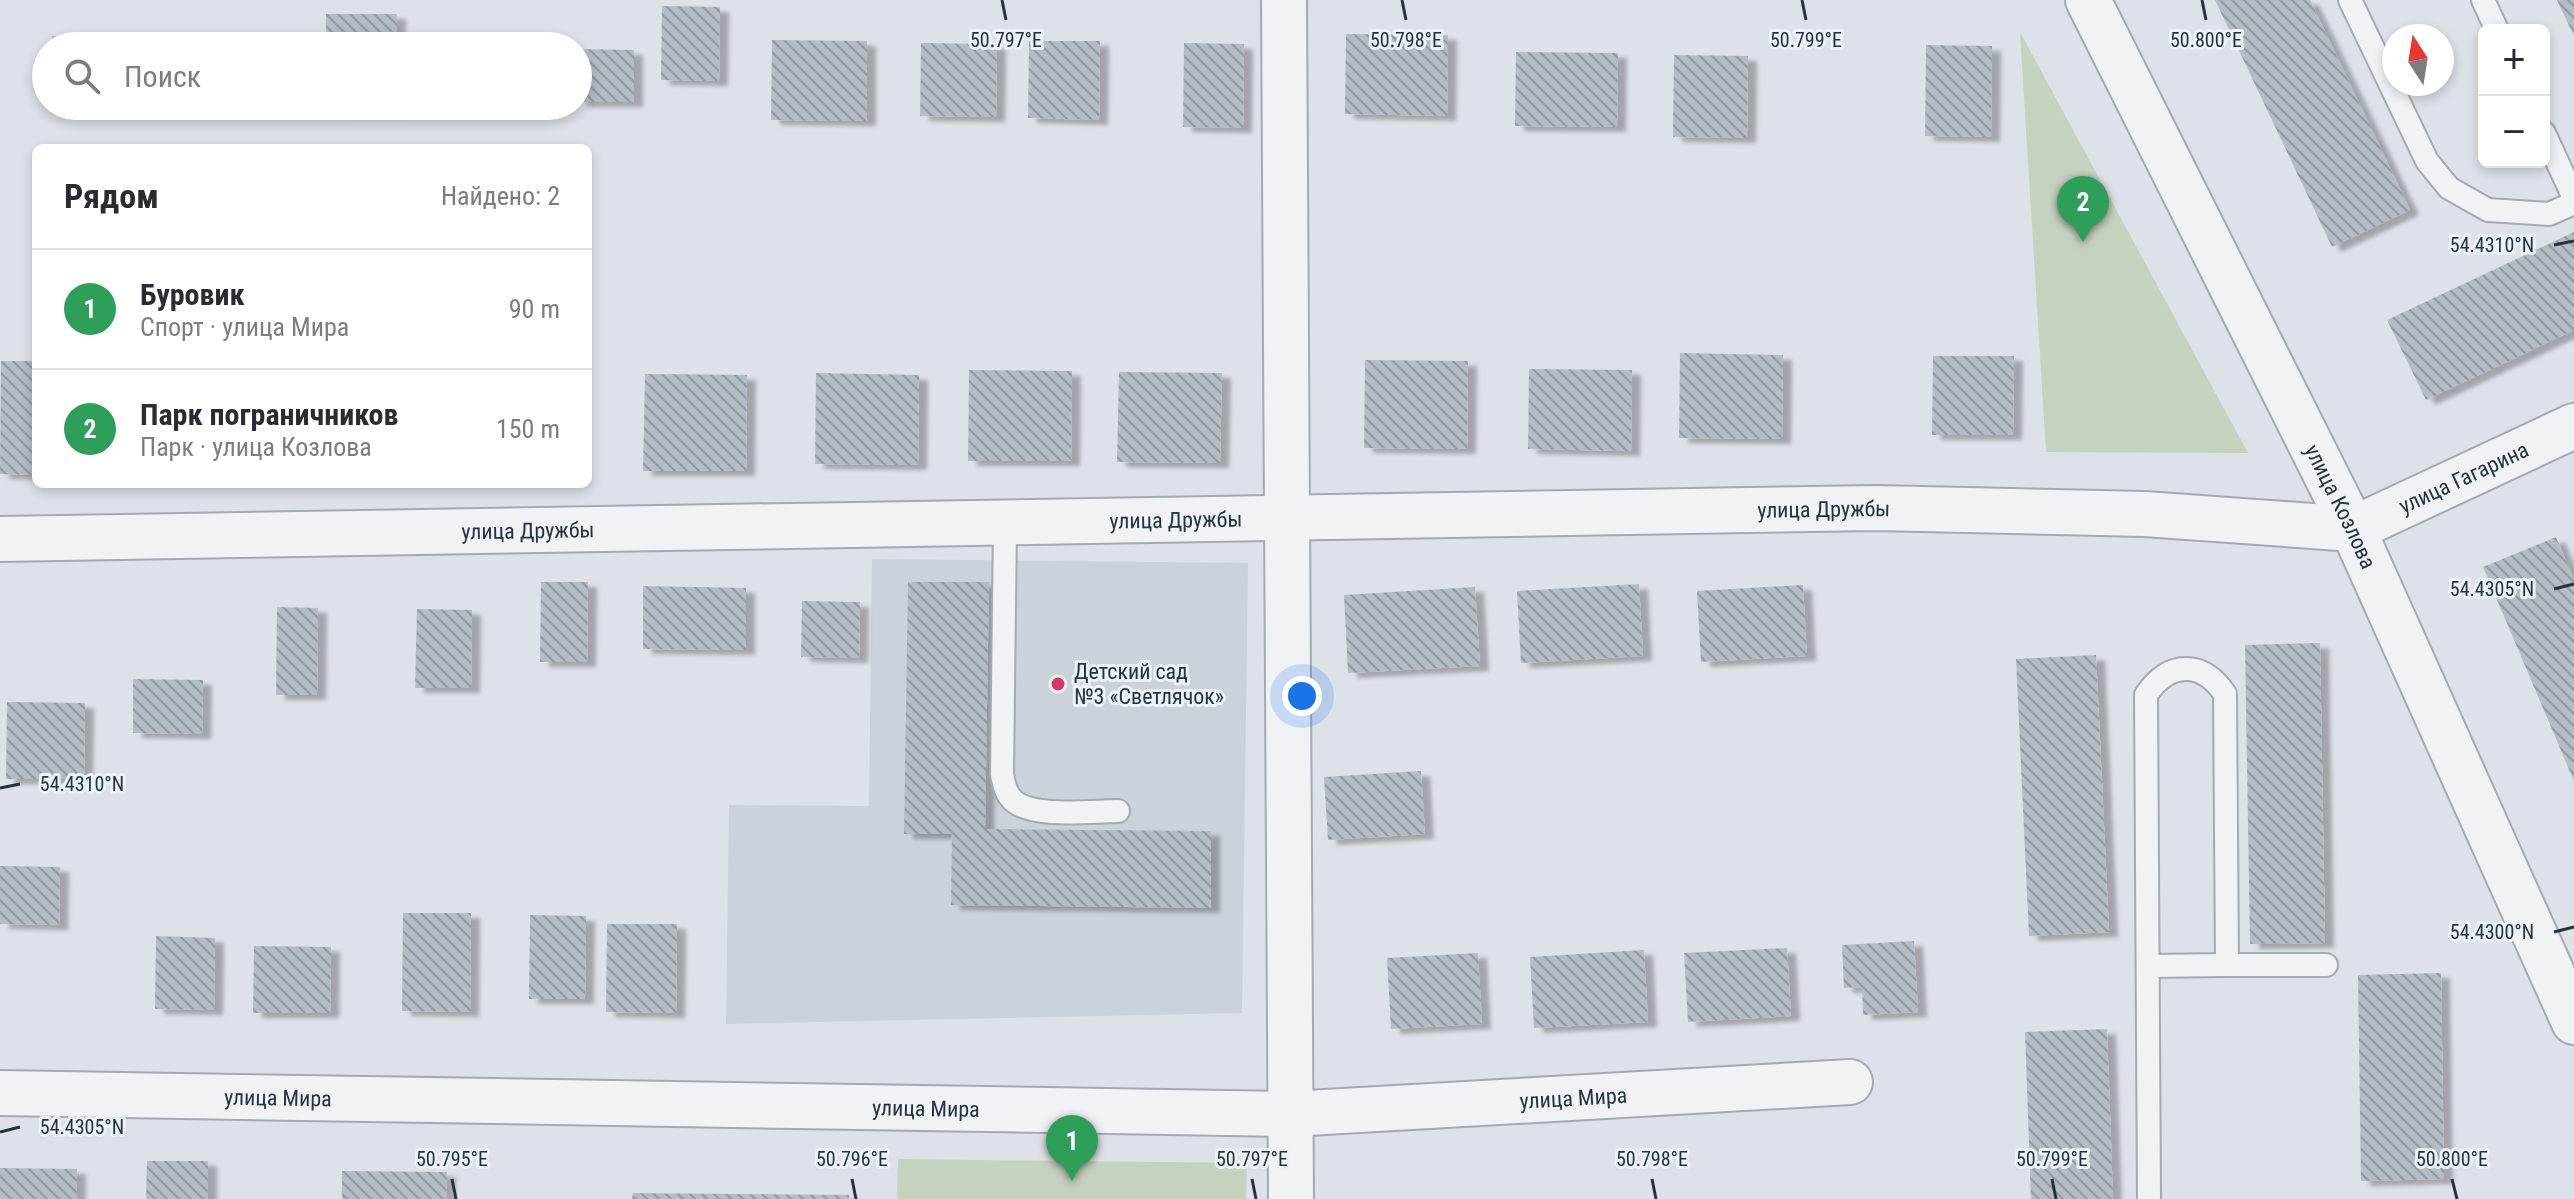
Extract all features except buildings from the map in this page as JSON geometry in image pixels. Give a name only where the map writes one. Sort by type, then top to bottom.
[{"type":"street","points":[[1284,0],[1291,1199]]},
{"type":"street","name":"улица Козлова","points":[[2088,0],[2353,529],[2574,1022]]},
{"type":"street","name":"улица Гагарина","points":[[2353,529],[2574,426]]},
{"type":"street","name":"улица Дружбы","points":[[0,539],[1876,508],[2145,514],[2353,529]]},
{"type":"street","name":"улица Мира","points":[[0,1093],[1290,1114],[1850,1082]]},
{"type":"lane","points":[[2350,0],[2427,161],[2449,188],[2488,210],[2549,214],[2574,200],[2550,146]]},
{"type":"lane","points":[[2483,0],[2494,24]]},
{"type":"lane","points":[[1005,523],[1002,774],[1005,790],[1014,801],[1031,810],[1118,811]]},
{"type":"lane","points":[[2149,1199],[2146,695],[2155,681],[2181,669],[2195,669],[2207,674],[2225,694],[2227,965]]},
{"type":"lane","points":[[2148,966],[2326,965]]},
{"type":"shaded area","name":"Детский сад №3 «Светлячок»","points":[[872,559],[1248,563],[1242,1013],[726,1024],[729,805],[869,806]]},
{"type":"green space","points":[[2020,32],[2248,453],[2046,452]]},
{"type":"green space","points":[[898,1159],[1247,1163],[1246,1199],[897,1199]]},
{"type":"place","name":"Парк пограничников","points":[[2083,242]]},
{"type":"place","name":"Детский сад №3 «Светлячок»","points":[[1058,684]]},
{"type":"place","name":"Буровик","points":[[1072,1181]]}]
